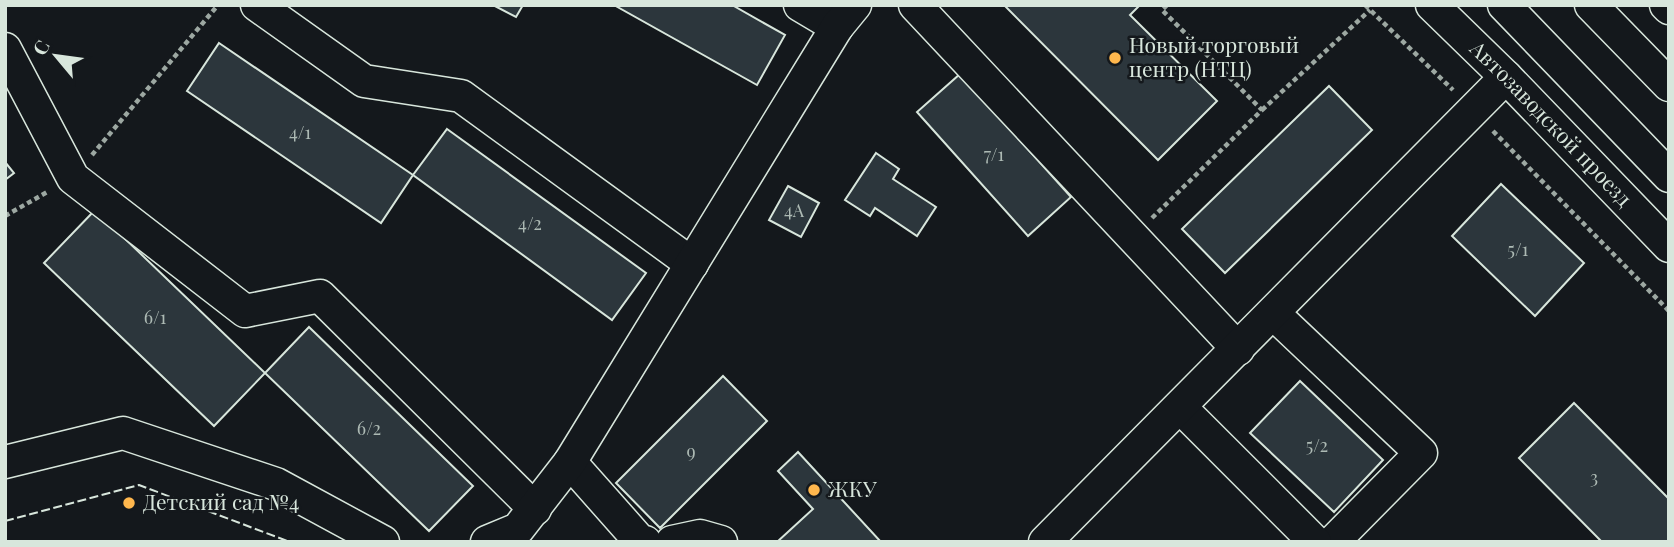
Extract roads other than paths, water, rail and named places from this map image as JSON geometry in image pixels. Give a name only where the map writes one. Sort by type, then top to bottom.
[{"type":"street","points":[[257,5],[364,81],[461,96],[692,264]]},
{"type":"street","points":[[487,542],[528,526],[846,16],[800,5]]},
{"type":"street","points":[[915,5],[1238,349]]},
{"type":"street","name":"Автозаводской проезд","points":[[1432,5],[1506,77],[1669,246]]},
{"type":"street","points":[[1504,5],[1669,176]]},
{"type":"street","points":[[1591,5],[1669,85]]},
{"type":"street","points":[[5,49],[73,178],[245,311],[320,296],[528,526]]},
{"type":"street","points":[[1065,535],[1181,407],[1506,77]]},
{"type":"street","points":[[1273,313],[1421,453],[1333,542]]},
{"type":"street","points":[[1181,407],[1315,542]]},
{"type":"street","points":[[5,462],[123,433],[275,484],[383,542]]},
{"type":"street","points":[[570,462],[640,541],[645,542]]},
{"type":"street","points":[[672,542],[700,536],[721,542]]},
{"type":"place","name":"Новый торговый центр (НТЦ)","points":[[1115,58]]},
{"type":"place","name":"ЖКУ","points":[[814,490]]},
{"type":"place","name":"Детский сад №4","points":[[129,503]]}]
